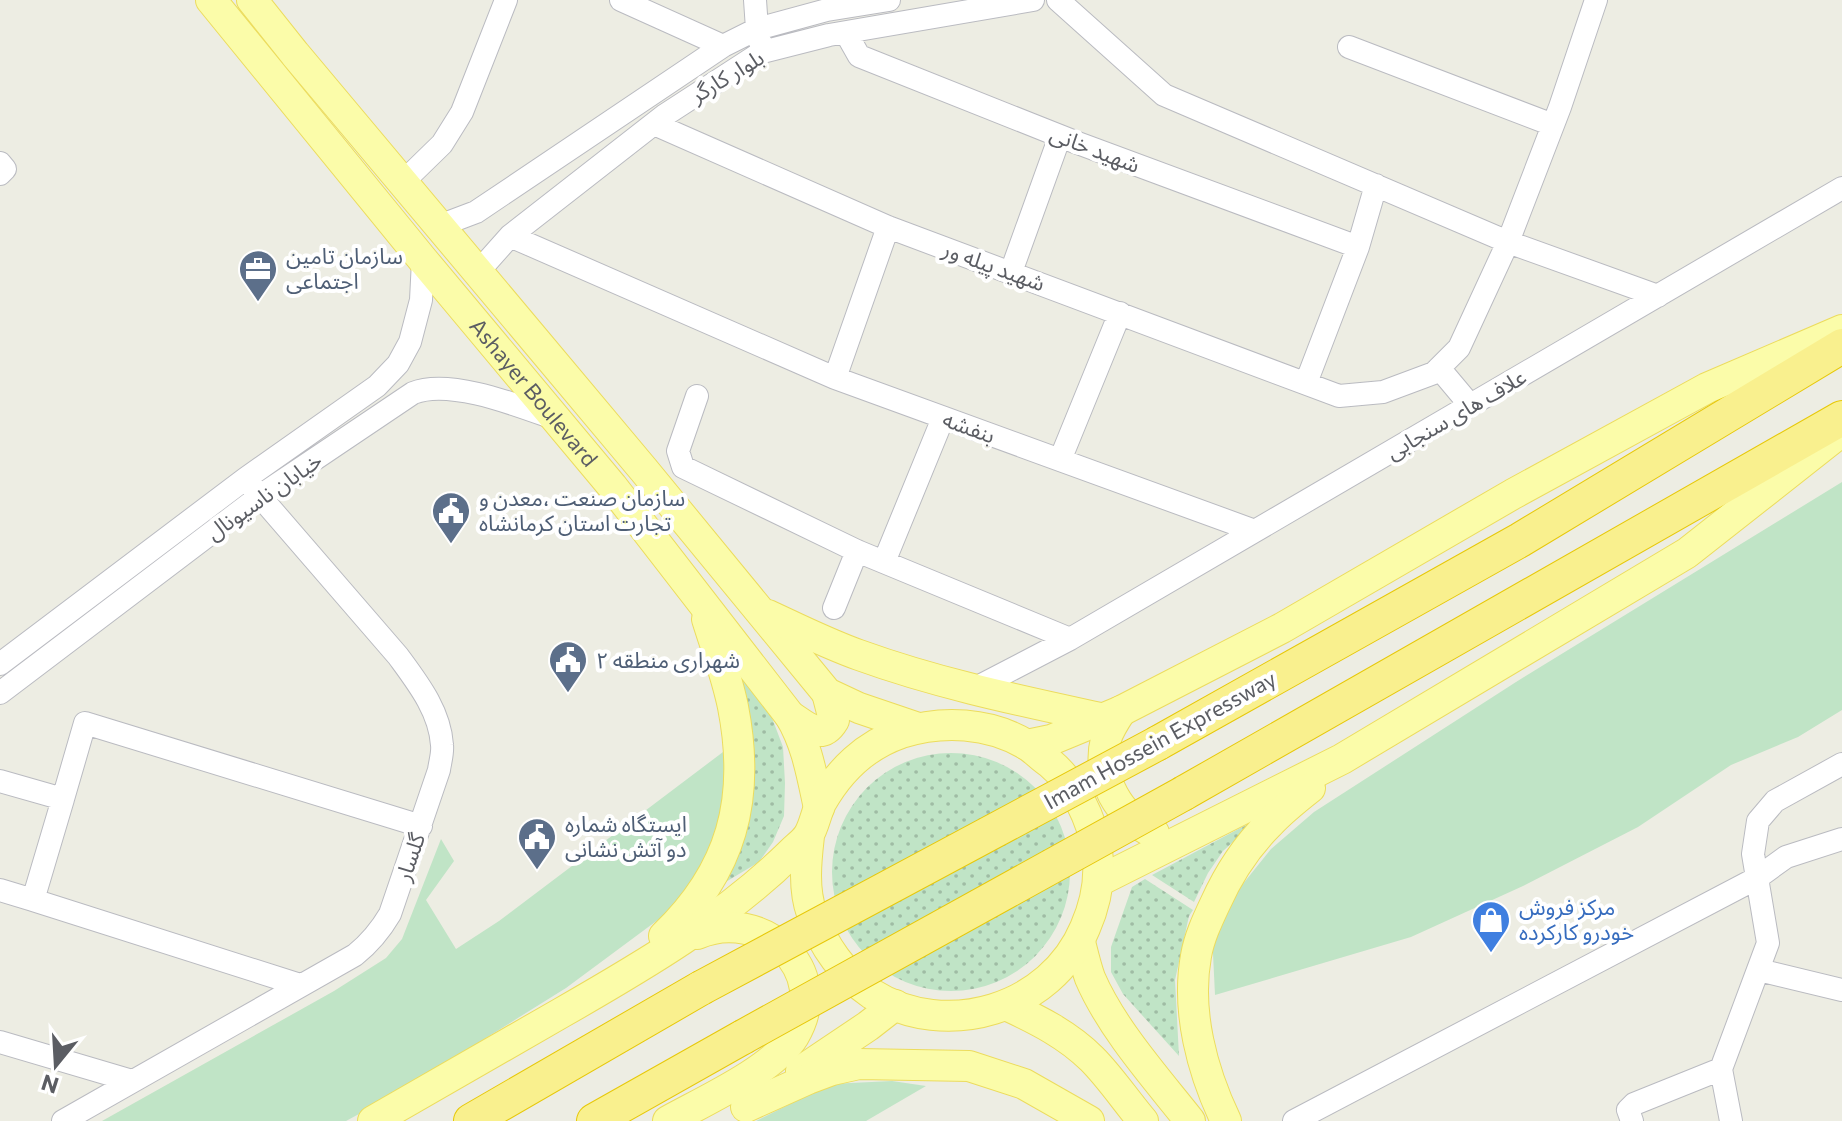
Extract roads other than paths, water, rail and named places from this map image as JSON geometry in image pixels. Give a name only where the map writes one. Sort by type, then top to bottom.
[{"type":"highway","name":"Imam Hossein Expressway","points":[[471,1121],[701,988],[1158,743],[1520,540],[1842,346]]},
{"type":"highway","points":[[594,1121],[1184,793],[1842,418]]},
{"type":"main road","name":"Ashayer Boulevard","points":[[211,0],[612,486],[790,716],[805,748],[814,822]]},
{"type":"main road","name":"Ashayer Boulevard","points":[[252,0],[827,693],[859,708],[918,728]]},
{"type":"main road","points":[[1027,745],[1051,740],[1113,715],[1282,628],[1513,494],[1707,388],[1842,330]]},
{"type":"main road","points":[[1099,881],[1342,759],[1687,553],[1842,431]]},
{"type":"main road","points":[[613,983],[650,951],[694,905],[720,860],[738,806],[739,742],[733,704],[703,605]]},
{"type":"main road","points":[[761,613],[857,655],[972,690],[1113,715]]},
{"type":"main road","points":[[790,716],[813,731],[826,729],[834,720],[827,693]]},
{"type":"main road","points":[[1113,715],[1106,738],[1104,769],[1115,799],[1136,821],[1162,836],[1179,841]]},
{"type":"main road","points":[[373,1121],[687,938],[764,878],[814,822],[832,785],[849,765],[893,736],[918,728],[955,724],[992,730],[1027,745],[1058,770],[1081,802],[1095,839],[1099,881],[1093,911],[1080,942],[1061,968],[1036,990],[1008,1006],[977,1015],[945,1016],[912,1011],[873,994],[851,977],[826,947],[811,912],[805,874],[814,822]]},
{"type":"main road","points":[[1226,1121],[1204,1066],[1196,1022],[1193,979],[1203,930],[1224,884],[1243,854],[1269,824],[1342,759]]},
{"type":"main road","points":[[668,1121],[762,1068],[780,1053],[794,1035],[802,1016],[806,992],[804,979],[793,957],[771,940],[741,928],[725,927],[709,929],[687,938]]},
{"type":"main road","points":[[1080,942],[1089,976],[1105,1006],[1190,1121]]},
{"type":"main road","points":[[734,1114],[895,1005]]},
{"type":"main road","points":[[1008,1006],[1038,1019],[1063,1035],[1091,1059],[1143,1121]]},
{"type":"main road","points":[[734,1114],[808,1079],[859,1064],[955,1065],[969,1066],[1024,1084],[1089,1121]]},
{"type":"street","points":[[403,182],[442,144],[462,112],[506,0]]},
{"type":"street","points":[[621,0],[723,46]]},
{"type":"street","points":[[755,0],[762,52]]},
{"type":"street","name":"بلوار کارگر","points":[[439,226],[476,212],[723,46],[757,29],[827,10],[889,0]]},
{"type":"street","name":"بلوار کارگر","points":[[478,272],[510,236],[665,115],[762,52],[846,33],[1033,0]]},
{"type":"street","points":[[1058,0],[1164,95],[1508,242],[1658,296]]},
{"type":"street","points":[[1470,405],[1439,368],[1459,348],[1508,242],[1596,0]]},
{"type":"street","name":"شهید خانی","points":[[846,33],[859,56],[1060,136],[1358,247]]},
{"type":"street","points":[[1349,47],[1553,125]]},
{"type":"street","name":"شهید پیله ور","points":[[654,124],[888,227],[1339,396],[1383,392],[1434,373],[1439,368]]},
{"type":"street","points":[[1011,272],[1060,136]]},
{"type":"street","points":[[0,163],[5,169],[0,174]]},
{"type":"street","points":[[1306,383],[1358,247],[1376,185]]},
{"type":"street","name":"علاف های سنجابی","points":[[972,690],[1070,639],[1842,188]]},
{"type":"street","points":[[835,378],[888,227]]},
{"type":"street","name":"بنفشه","points":[[510,236],[835,378],[1255,531]]},
{"type":"street","name":"خیابان ناسیونال","points":[[0,693],[377,386],[398,364],[416,326],[423,260]]},
{"type":"street","points":[[1060,460],[1120,313]]},
{"type":"street","name":"خیابان ناسیونال","points":[[0,664],[252,488],[413,393],[424,389],[461,391],[556,419]]},
{"type":"street","points":[[697,396],[678,451],[683,467],[857,551],[1070,639]]},
{"type":"street","points":[[884,562],[943,418]]},
{"type":"street","name":"گلسار","points":[[63,1121],[355,955],[369,944],[390,914],[439,770],[443,748],[430,704],[398,656],[252,488]]},
{"type":"street","points":[[834,608],[857,551]]},
{"type":"street","points":[[33,900],[85,723],[421,826]]},
{"type":"street","points":[[1735,1120],[1721,1069],[1768,943],[1753,854],[1758,821],[1775,801],[1842,764]]},
{"type":"street","points":[[0,781],[63,799]]},
{"type":"street","points":[[1294,1121],[1757,878],[1786,857],[1842,839]]},
{"type":"street","points":[[0,890],[300,985]]},
{"type":"street","points":[[1759,970],[1842,990]]},
{"type":"street","points":[[0,1042],[132,1081]]},
{"type":"street","points":[[1632,1121],[1628,1110],[1634,1104],[1721,1069]]},
{"type":"place","name":"سازمان تامین اجتماعی","points":[[258,303]]},
{"type":"place","name":"سازمان صنعت ،معدن و تجارت استان کرمانشاه","points":[[451,545]]},
{"type":"place","name":"شهراری منطقه ۲","points":[[568,694]]},
{"type":"place","name":"ایستگاه شماره دو آتش نشانی","points":[[537,871]]},
{"type":"place","name":"مرکز فروش خودرو کارکرده","points":[[1491,954]]}]
